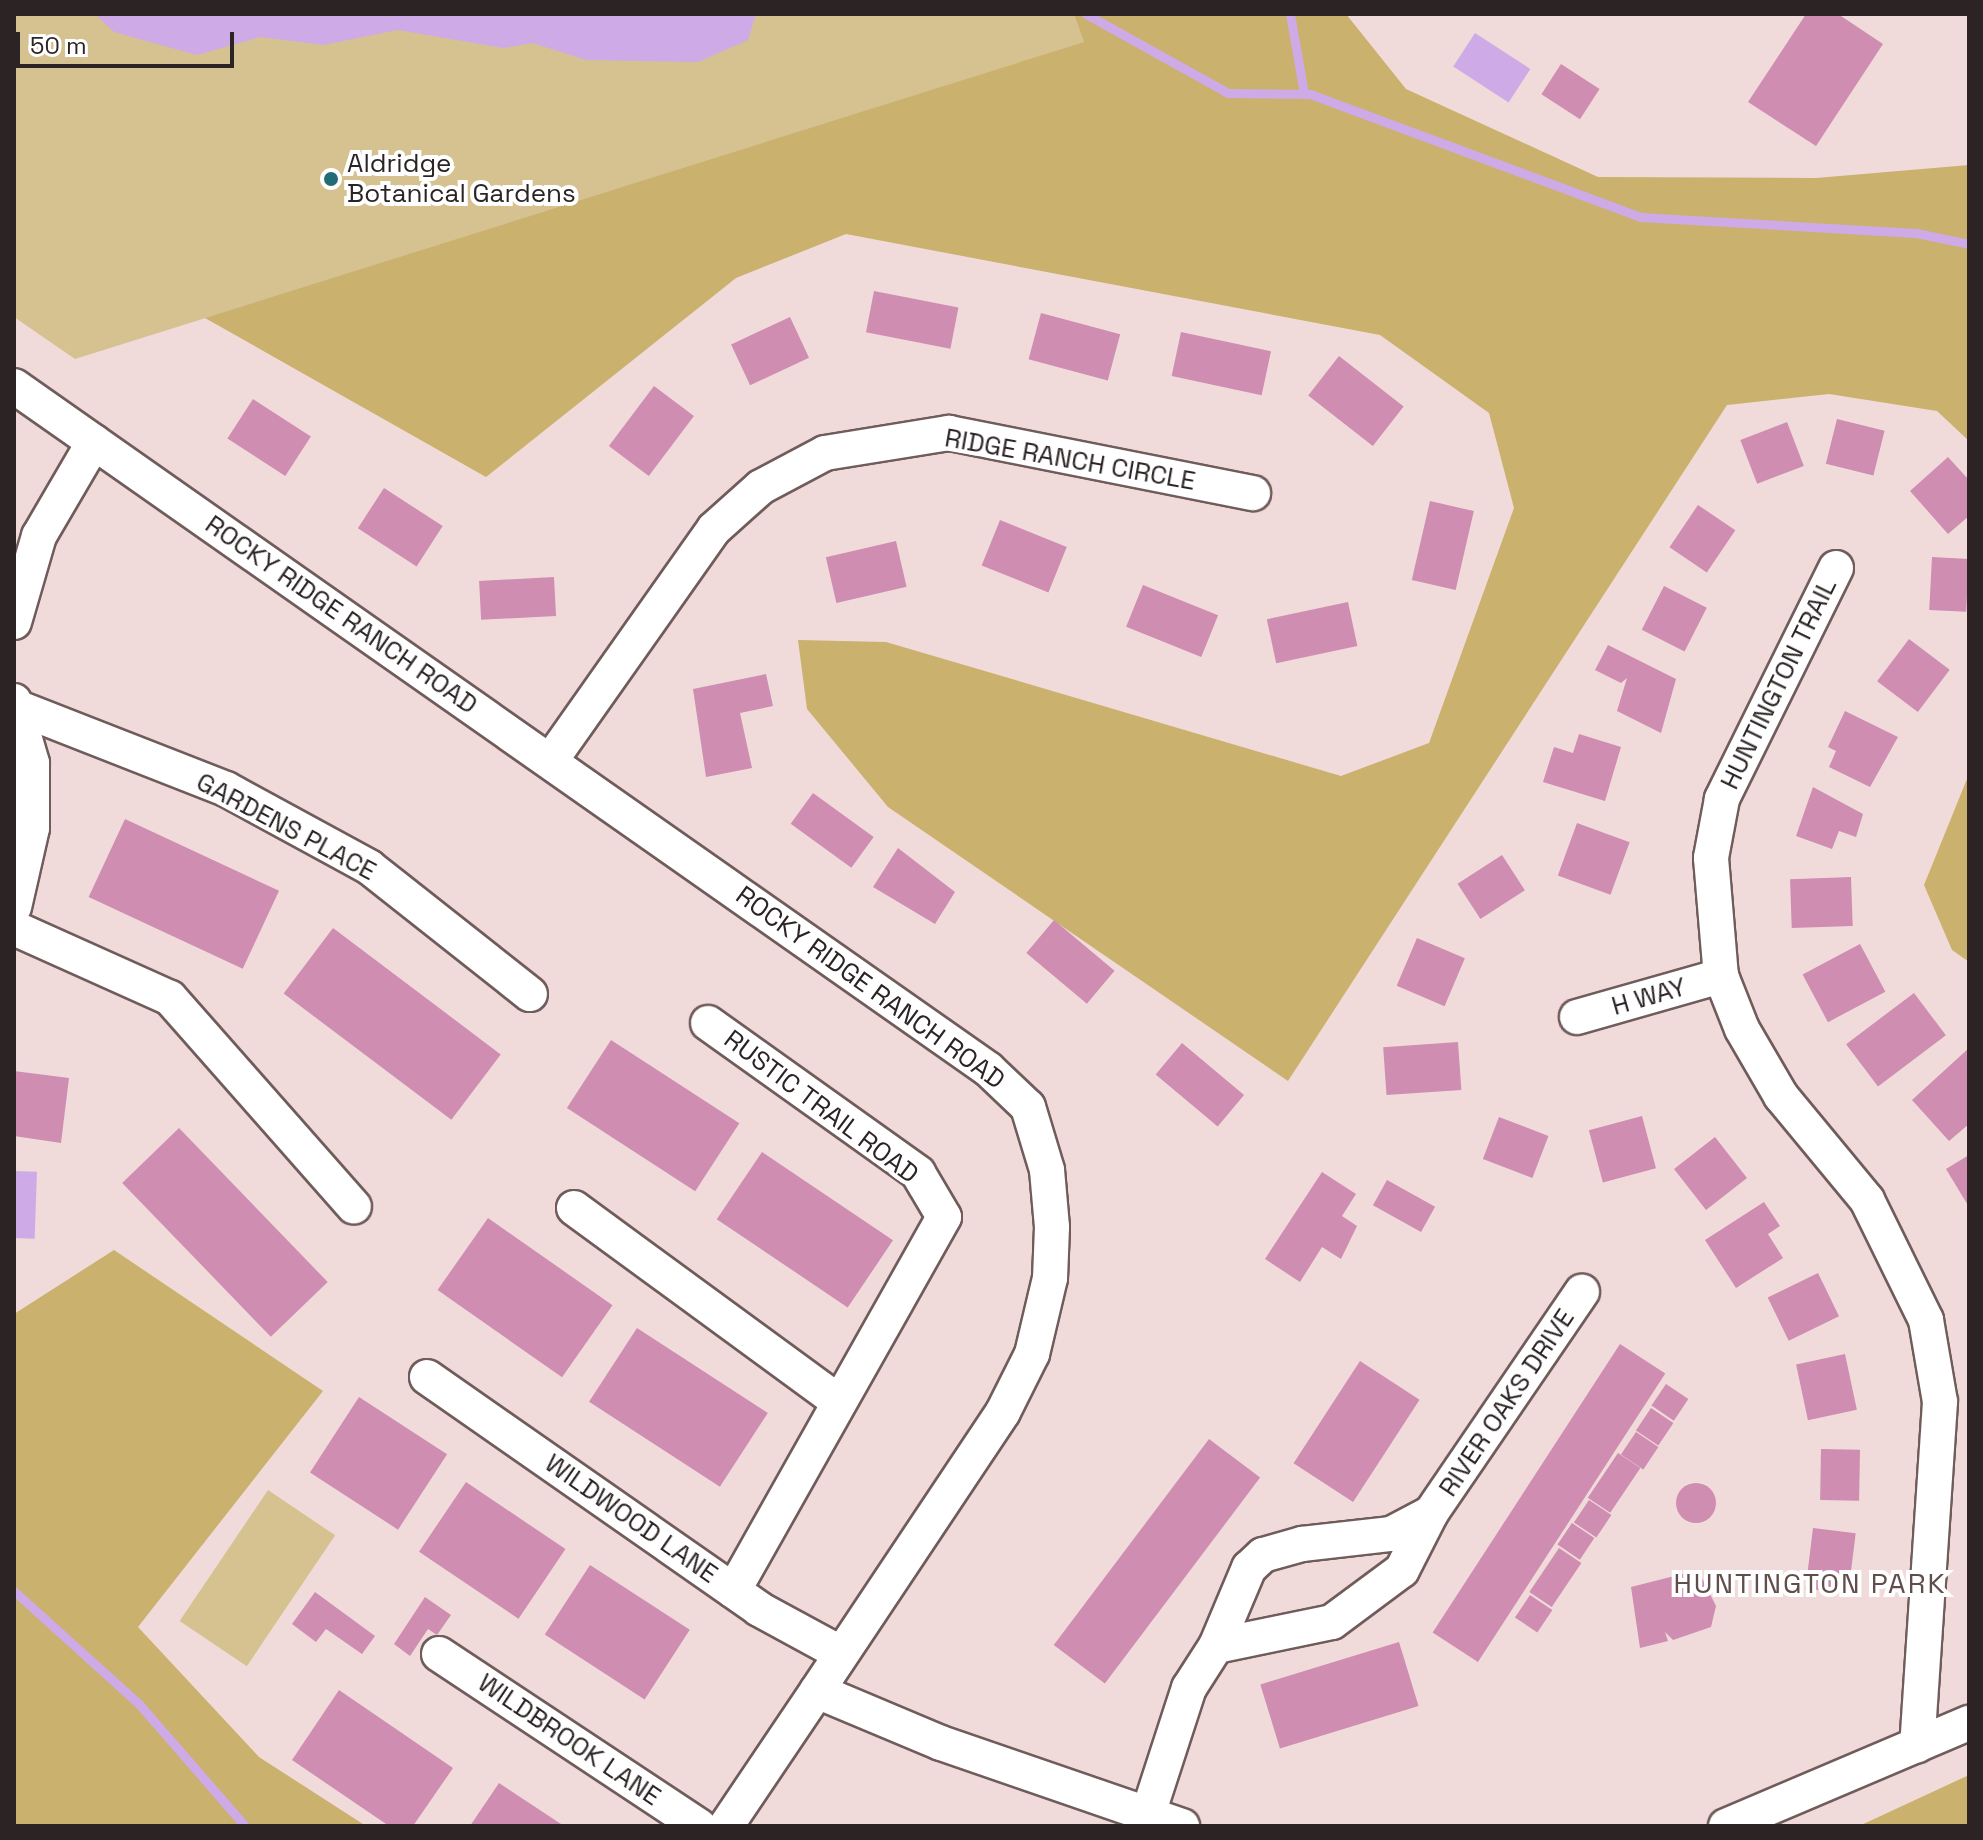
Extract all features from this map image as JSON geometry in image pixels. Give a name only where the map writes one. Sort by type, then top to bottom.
[{"type":"street","name":"ROCKY RIDGE RANCH ROAD","points":[[14,386],[988,1069],[1028,1107],[1047,1170],[1052,1227],[1050,1278],[1032,1354],[1003,1412],[726,1826]]},
{"type":"street","name":"RIDGE RANCH CIRCLE","points":[[551,760],[714,529],[761,487],[825,453],[949,433],[1253,493]]},
{"type":"street","points":[[14,622],[39,536],[94,442]]},
{"type":"street","name":"HUNTINGTON TRAIL","points":[[1836,568],[1722,799],[1711,858],[1721,976],[1781,1096],[1889,1237],[1926,1320],[1940,1402],[1917,1745]]},
{"type":"street","name":"GARDENS PLACE","points":[[14,704],[32,763],[32,828],[14,907]]},
{"type":"street","name":"GARDENS PLACE","points":[[14,704],[226,789],[369,867],[530,994]]},
{"type":"street","points":[[14,928],[170,998],[354,1207]]},
{"type":"street","name":"H WAY","points":[[1577,1017],[1721,976]]},
{"type":"street","name":"RUSTIC TRAIL ROAD","points":[[708,1023],[918,1173],[944,1217],[733,1591]]},
{"type":"street","points":[[574,1208],[839,1402]]},
{"type":"street","name":"RIVER OAKS DRIVE","points":[[1216,1646],[1332,1622],[1372,1598],[1402,1570],[1431,1513],[1582,1292]]},
{"type":"street","name":"WILDWOOD LANE","points":[[427,1377],[733,1591],[840,1653]]},
{"type":"street","name":"RIVER OAKS DRIVE","points":[[1148,1814],[1189,1688],[1216,1646],[1249,1568],[1263,1555],[1391,1534],[1431,1513]]},
{"type":"street","name":"WILDBROOK LANE","points":[[439,1654],[699,1826]]},
{"type":"street","points":[[817,1691],[941,1743],[1182,1826]]},
{"type":"street","points":[[1726,1826],[1969,1723]]},
{"type":"shaded area","name":"Aldridge Botanical Gardens","points":[[14,14],[1074,14],[1085,42],[75,359],[14,317]]},
{"type":"shaded area","points":[[95,14],[756,14],[748,40],[698,62],[586,60],[532,43],[503,48],[398,30],[323,45],[260,37],[197,55],[114,32]]},
{"type":"shaded area","points":[[1074,14],[1346,14],[1406,89],[1598,177],[1816,178],[1969,165],[1969,441],[1937,411],[1829,394],[1727,405],[1288,1081],[888,807],[807,709],[798,640],[886,642],[1341,776],[1429,743],[1514,508],[1489,413],[1380,335],[846,234],[736,278],[486,477],[205,318],[1084,42]]},
{"type":"shaded area","points":[[1475,33],[1530,69],[1509,102],[1453,67]]},
{"type":"shaded area","points":[[1969,774],[1969,962],[1952,950],[1924,885]]},
{"type":"shaded area","points":[[14,1171],[37,1172],[35,1239],[14,1238]]},
{"type":"shaded area","points":[[114,1250],[323,1391],[138,1627],[259,1757],[366,1826],[14,1826],[14,1314]]},
{"type":"shaded area","points":[[268,1490],[335,1535],[247,1666],[180,1621]]},
{"type":"shaded area","points":[[1969,1775],[1969,1826],[1859,1826]]},
{"type":"building","points":[[1806,14],[1838,14],[1883,44],[1816,146],[1748,102]]},
{"type":"building","points":[[1561,64],[1600,89],[1580,119],[1541,94]]},
{"type":"building","points":[[874,291],[958,307],[950,349],[866,332]]},
{"type":"building","points":[[1041,313],[1120,334],[1108,381],[1029,359]]},
{"type":"building","points":[[790,317],[809,358],[750,385],[731,344]]},
{"type":"building","points":[[1181,332],[1271,351],[1262,395],[1172,376]]},
{"type":"building","points":[[1339,356],[1404,406],[1373,446],[1308,395]]},
{"type":"building","points":[[654,386],[694,416],[649,476],[609,446]]},
{"type":"building","points":[[253,399],[311,437],[285,476],[227,438]]},
{"type":"building","points":[[1837,419],[1885,431],[1873,475],[1826,464]]},
{"type":"building","points":[[1787,422],[1804,466],[1757,484],[1740,440]]},
{"type":"building","points":[[1948,457],[1969,480],[1969,516],[1948,534],[1910,491]]},
{"type":"building","points":[[384,488],[443,526],[417,566],[358,528]]},
{"type":"building","points":[[1430,501],[1474,511],[1456,590],[1412,580]]},
{"type":"building","points":[[1698,505],[1735,530],[1707,572],[1669,547]]},
{"type":"building","points":[[1000,520],[1067,547],[1048,592],[982,565]]},
{"type":"building","points":[[896,541],[907,587],[836,603],[826,557]]},
{"type":"building","points":[[1932,557],[1969,559],[1966,612],[1929,610]]},
{"type":"building","points":[[554,577],[556,616],[481,620],[479,581]]},
{"type":"building","points":[[1143,585],[1218,615],[1201,657],[1126,627]]},
{"type":"building","points":[[1664,586],[1707,608],[1685,651],[1642,630]]},
{"type":"building","points":[[1348,602],[1357,646],[1276,663],[1267,619]]},
{"type":"building","points":[[1909,639],[1950,670],[1918,712],[1877,681]]},
{"type":"building","points":[[1608,645],[1676,679],[1661,733],[1617,711],[1627,678],[1621,683],[1595,670]]},
{"type":"building","points":[[766,674],[773,706],[740,713],[752,768],[706,777],[693,689]]},
{"type":"building","points":[[1845,711],[1898,737],[1870,787],[1829,767],[1836,751],[1828,747]]},
{"type":"building","points":[[1579,734],[1621,747],[1605,801],[1543,782],[1554,747],[1573,753]]},
{"type":"building","points":[[1813,787],[1863,814],[1856,837],[1839,831],[1832,849],[1796,836]]},
{"type":"building","points":[[813,793],[874,837],[851,868],[791,824]]},
{"type":"building","points":[[125,819],[279,891],[243,969],[89,897]]},
{"type":"building","points":[[1577,823],[1630,842],[1610,895],[1558,876]]},
{"type":"building","points":[[898,848],[955,892],[935,924],[873,887]]},
{"type":"building","points":[[1502,855],[1525,890],[1480,919],[1458,884]]},
{"type":"building","points":[[1851,877],[1853,926],[1792,928],[1790,879]]},
{"type":"building","points":[[1054,920],[1115,971],[1087,1004],[1026,953]]},
{"type":"building","points":[[333,928],[501,1054],[451,1120],[284,993]]},
{"type":"building","points":[[1417,938],[1465,958],[1445,1006],[1397,986]]},
{"type":"building","points":[[1860,944],[1885,992],[1828,1022],[1803,975]]},
{"type":"building","points":[[1914,993],[1946,1035],[1878,1086],[1846,1044]]},
{"type":"building","points":[[611,1040],[739,1123],[695,1191],[567,1108]]},
{"type":"building","points":[[1458,1042],[1461,1090],[1387,1095],[1383,1047]]},
{"type":"building","points":[[1182,1043],[1244,1095],[1218,1126],[1156,1074]]},
{"type":"building","points":[[1969,1048],[1969,1124],[1949,1141],[1912,1100]]},
{"type":"building","points":[[14,1071],[69,1078],[61,1143],[14,1136]]},
{"type":"building","points":[[1642,1116],[1656,1168],[1603,1182],[1589,1130]]},
{"type":"building","points":[[1499,1117],[1548,1136],[1532,1178],[1483,1159]]},
{"type":"building","points":[[179,1128],[328,1282],[271,1337],[122,1183]]},
{"type":"building","points":[[1715,1137],[1747,1178],[1706,1210],[1674,1169]]},
{"type":"building","points":[[762,1152],[893,1240],[848,1308],[717,1219]]},
{"type":"building","points":[[1969,1155],[1969,1207],[1946,1169]]},
{"type":"building","points":[[1322,1172],[1356,1194],[1342,1216],[1357,1226],[1341,1259],[1322,1247],[1300,1282],[1265,1259]]},
{"type":"building","points":[[1387,1180],[1435,1207],[1421,1232],[1373,1205]]},
{"type":"building","points":[[1764,1202],[1780,1226],[1768,1234],[1783,1258],[1736,1288],[1705,1240]]},
{"type":"building","points":[[488,1218],[613,1305],[562,1377],[438,1290]]},
{"type":"building","points":[[1818,1273],[1839,1316],[1789,1341],[1768,1298]]},
{"type":"building","points":[[637,1328],[768,1413],[720,1487],[589,1402]]},
{"type":"building","points":[[1620,1344],[1665,1373],[1478,1662],[1433,1633]]},
{"type":"building","points":[[1845,1354],[1857,1410],[1808,1420],[1796,1364]]},
{"type":"building","points":[[1360,1361],[1420,1400],[1353,1502],[1294,1463]]},
{"type":"building","points":[[1666,1384],[1688,1399],[1674,1421],[1651,1406]]},
{"type":"building","points":[[359,1397],[447,1454],[398,1530],[310,1472]]},
{"type":"building","points":[[1651,1408],[1673,1423],[1658,1445],[1636,1430]]},
{"type":"building","points":[[1636,1432],[1658,1447],[1643,1469],[1621,1454]]},
{"type":"building","points":[[1209,1439],[1260,1478],[1105,1684],[1054,1645]]},
{"type":"building","points":[[1821,1449],[1860,1450],[1859,1501],[1820,1500]]},
{"type":"building","points":[[1618,1453],[1640,1468],[1610,1513],[1588,1498]]},
{"type":"building","points":[[466,1482],[565,1549],[519,1619],[419,1552]]},
{"type":"building","points":[[1696,1483],[1710,1489],[1716,1503],[1710,1517],[1696,1523],[1682,1517],[1676,1503],[1682,1489]]},
{"type":"building","points":[[1589,1500],[1611,1515],[1596,1537],[1574,1522]]},
{"type":"building","points":[[1572,1523],[1594,1538],[1580,1560],[1557,1545]]},
{"type":"building","points":[[1813,1528],[1856,1533],[1848,1594],[1806,1589]]},
{"type":"building","points":[[1559,1548],[1581,1563],[1552,1607],[1529,1592]]},
{"type":"building","points":[[590,1565],[690,1630],[645,1699],[545,1635]]},
{"type":"building","points":[[1698,1570],[1716,1606],[1711,1627],[1673,1640],[1665,1632],[1668,1641],[1640,1648],[1631,1587]]},
{"type":"building","points":[[315,1592],[375,1636],[362,1654],[326,1629],[316,1642],[292,1624]]},
{"type":"building","points":[[1530,1595],[1552,1610],[1537,1632],[1515,1617]]},
{"type":"building","points":[[425,1597],[451,1615],[437,1635],[428,1629],[410,1656],[394,1644]]},
{"type":"building","points":[[1399,1642],[1419,1706],[1280,1748],[1260,1684]]},
{"type":"building","points":[[339,1690],[453,1768],[413,1826],[389,1826],[292,1760]]},
{"type":"building","points":[[499,1783],[564,1826],[470,1826]]},
{"type":"waterway","points":[[1086,14],[1228,93],[1310,94],[1640,217],[1916,233],[1969,244]]},
{"type":"waterway","points":[[1290,14],[1304,93]]},
{"type":"waterway","points":[[14,1591],[139,1704],[245,1826]]},
{"type":"place","name":"Aldridge Botanical Gardens","points":[[331,179]]},
{"type":"district","name":"HUNTINGTON PARK","points":[[1810,1583]]}]
